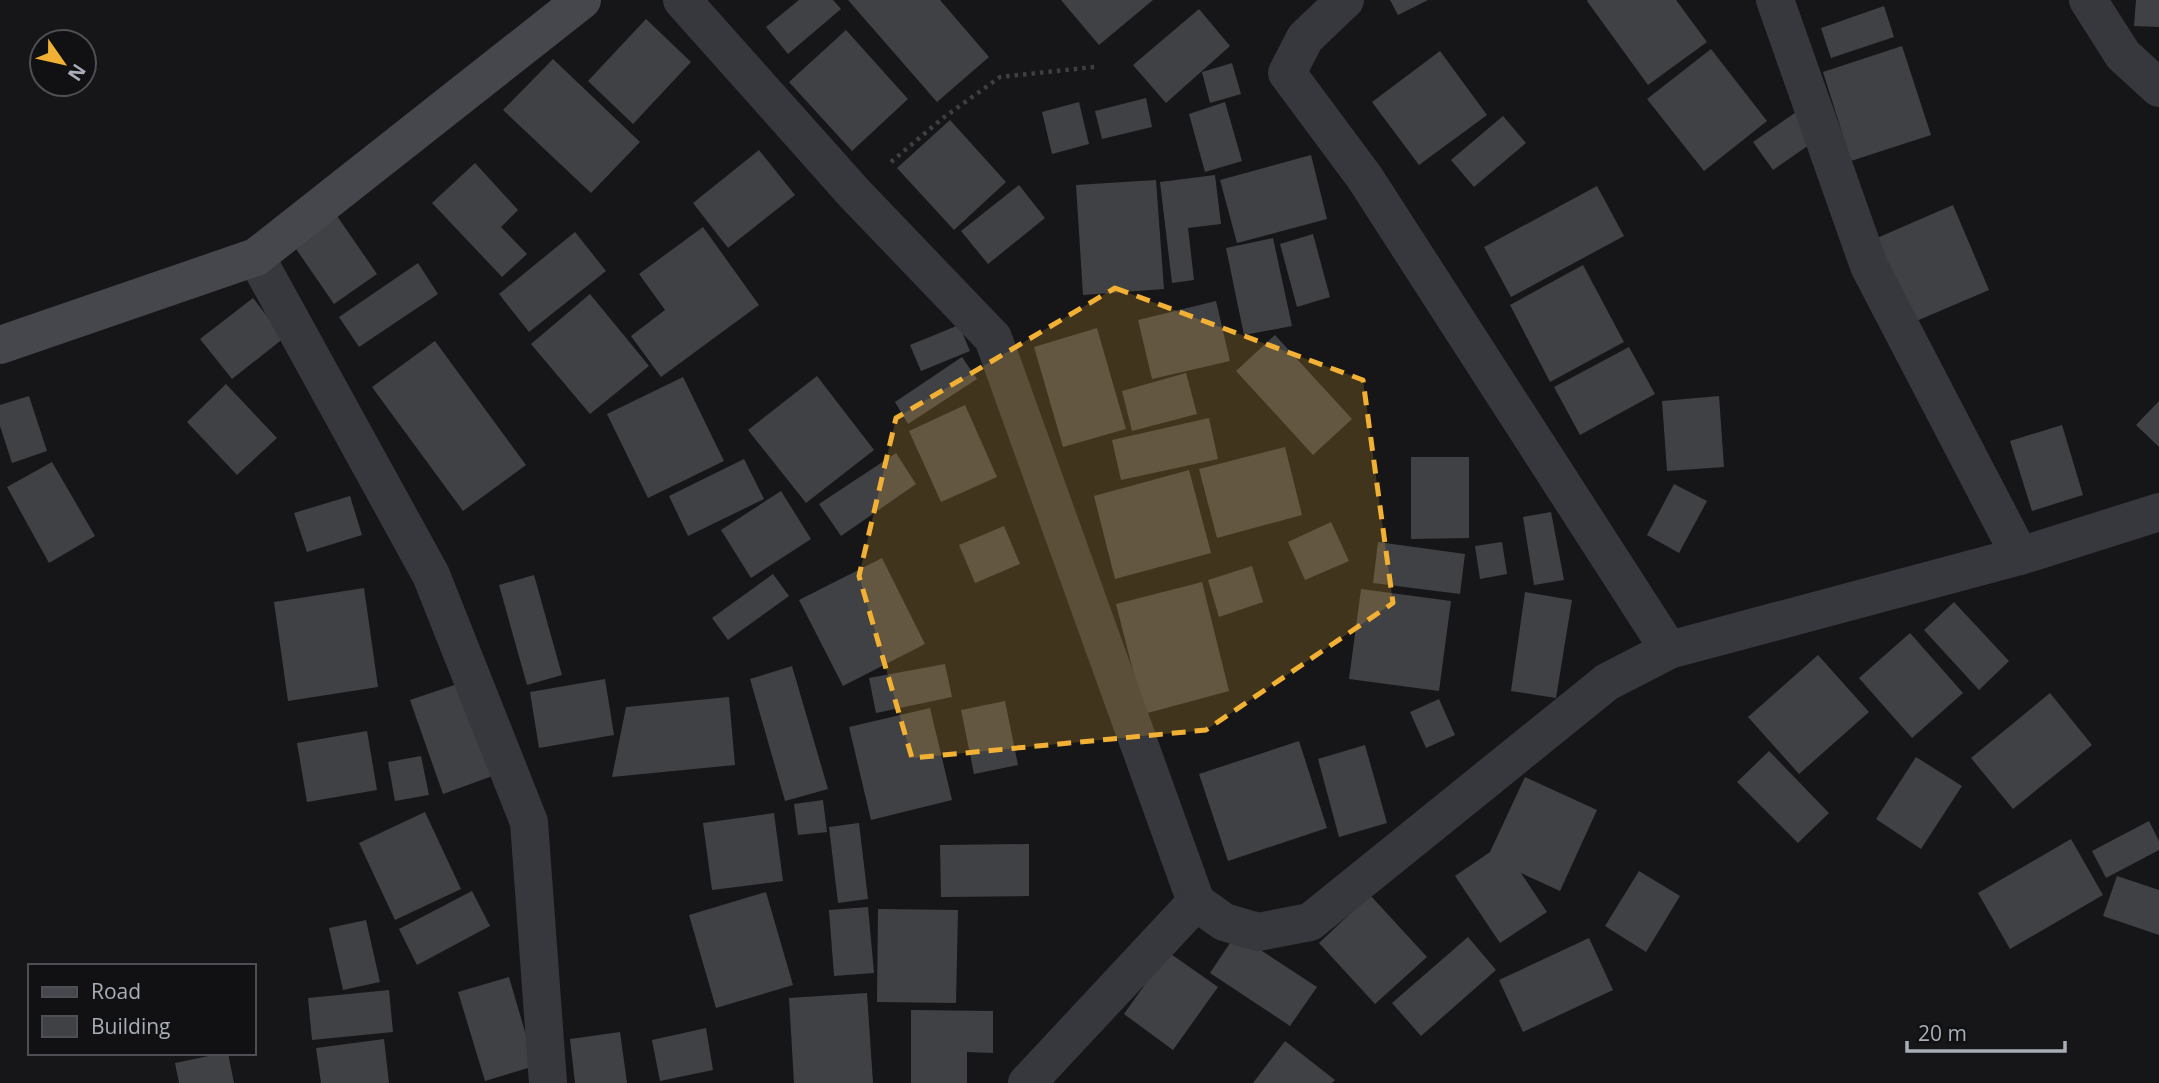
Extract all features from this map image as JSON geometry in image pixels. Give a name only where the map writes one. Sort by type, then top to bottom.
[{"type":"street","points":[[0,345],[256,257],[582,0]]},
{"type":"street","points":[[682,0],[854,193],[993,338],[1196,902],[1224,922],[1258,932],[1310,922],[1607,682],[1669,650],[2021,556],[2159,513]]},
{"type":"street","points":[[1345,0],[1305,38],[1287,73],[1365,178],[1669,650]]},
{"type":"street","points":[[1775,0],[1869,266],[2021,556]]},
{"type":"street","points":[[2088,0],[2123,55],[2159,88]]},
{"type":"street","points":[[256,257],[431,575],[529,822],[548,1083]]},
{"type":"street","points":[[1027,1083],[1196,902]]},
{"type":"path","points":[[854,193],[943,118],[1000,77],[1094,67]]},
{"type":"highlighted area","points":[[1115,288],[1363,380],[1393,603],[1206,730],[912,758],[859,576],[896,418]]},
{"type":"building","points":[[799,0],[833,0],[841,9],[788,54],[766,27]]},
{"type":"building","points":[[848,0],[940,0],[989,57],[937,102]]},
{"type":"building","points":[[1061,0],[1153,0],[1099,45]]},
{"type":"building","points":[[1390,0],[1428,0],[1398,15]]},
{"type":"building","points":[[1588,0],[1676,0],[1707,42],[1648,85]]},
{"type":"building","points":[[2136,0],[2159,0],[2159,27],[2134,26]]},
{"type":"building","points":[[1884,6],[1894,37],[1831,58],[1821,28]]},
{"type":"building","points":[[1199,9],[1230,46],[1166,103],[1133,65]]},
{"type":"building","points":[[646,19],[691,62],[633,124],[588,81]]},
{"type":"building","points":[[846,30],[908,99],[852,151],[789,82]]},
{"type":"building","points":[[1902,46],[1931,135],[1851,161],[1823,72]]},
{"type":"building","points":[[1711,49],[1767,121],[1704,171],[1647,99]]},
{"type":"building","points":[[1440,51],[1487,115],[1419,165],[1372,102]]},
{"type":"building","points":[[553,59],[640,142],[591,193],[503,110]]},
{"type":"building","points":[[1232,63],[1241,94],[1210,103],[1202,72]]},
{"type":"building","points":[[1146,98],[1152,127],[1102,139],[1095,111]]},
{"type":"building","points":[[1079,102],[1089,144],[1052,154],[1042,112]]},
{"type":"building","points":[[1225,102],[1242,161],[1205,172],[1189,114]]},
{"type":"building","points":[[1799,110],[1819,138],[1773,170],[1753,142]]},
{"type":"building","points":[[1503,116],[1526,143],[1474,187],[1451,160]]},
{"type":"building","points":[[950,120],[1006,182],[954,230],[897,168]]},
{"type":"building","points":[[759,150],[795,195],[728,248],[693,203]]},
{"type":"building","points":[[1311,155],[1327,219],[1237,243],[1220,180]]},
{"type":"building","points":[[475,163],[518,210],[501,227],[527,254],[502,277],[432,203]]},
{"type":"building","points":[[1215,175],[1221,224],[1188,228],[1194,280],[1172,283],[1160,182]]},
{"type":"building","points":[[1156,180],[1164,289],[1083,295],[1076,185]]},
{"type":"building","points":[[1019,185],[1045,218],[988,264],[961,231]]},
{"type":"building","points":[[1597,186],[1624,236],[1511,297],[1484,247]]},
{"type":"building","points":[[1953,205],[1989,290],[1914,322],[1877,238]]},
{"type":"building","points":[[335,213],[377,274],[334,304],[292,243]]},
{"type":"building","points":[[703,227],[759,305],[661,377],[631,336],[665,310],[639,274]]},
{"type":"building","points":[[575,232],[606,271],[529,332],[499,294]]},
{"type":"building","points":[[1313,234],[1330,297],[1297,307],[1280,244]]},
{"type":"building","points":[[1273,238],[1292,326],[1244,335],[1226,248]]},
{"type":"building","points":[[418,263],[438,294],[359,347],[339,317]]},
{"type":"building","points":[[1583,265],[1624,342],[1550,382],[1510,305]]},
{"type":"building","points":[[590,294],[649,366],[590,414],[531,344]]},
{"type":"building","points":[[253,298],[284,338],[232,379],[200,339]]},
{"type":"building","points":[[1216,301],[1230,361],[1152,379],[1138,320]]},
{"type":"building","points":[[959,325],[970,351],[921,371],[910,345]]},
{"type":"building","points":[[1097,328],[1126,429],[1063,447],[1034,347]]},
{"type":"building","points":[[1275,335],[1352,419],[1313,455],[1236,371]]},
{"type":"building","points":[[435,341],[526,465],[463,511],[372,387]]},
{"type":"building","points":[[1629,347],[1655,394],[1580,435],[1554,387]]},
{"type":"building","points":[[962,357],[977,379],[908,424],[895,402]]},
{"type":"building","points":[[1186,373],[1197,414],[1132,431],[1122,391]]},
{"type":"building","points":[[817,376],[874,450],[806,503],[748,430]]},
{"type":"building","points":[[683,377],[724,461],[648,498],[607,414]]},
{"type":"building","points":[[226,384],[277,438],[237,475],[187,422]]},
{"type":"building","points":[[29,396],[47,451],[12,463],[0,426],[0,405]]},
{"type":"building","points":[[1719,396],[1724,467],[1667,471],[1662,401]]},
{"type":"building","points":[[2159,401],[2159,447],[2136,425]]},
{"type":"building","points":[[965,405],[997,477],[941,502],[909,431]]},
{"type":"building","points":[[1209,418],[1218,459],[1121,480],[1112,440]]},
{"type":"building","points":[[2062,425],[2083,495],[2032,511],[2010,441]]},
{"type":"building","points":[[1285,447],[1302,515],[1217,538],[1199,469]]},
{"type":"building","points":[[896,453],[916,484],[841,536],[819,504]]},
{"type":"building","points":[[1411,457],[1469,457],[1469,538],[1411,539]]},
{"type":"building","points":[[744,459],[764,499],[688,536],[669,496]]},
{"type":"building","points":[[52,462],[95,536],[49,563],[7,487]]},
{"type":"building","points":[[1189,470],[1211,553],[1115,579],[1094,496]]},
{"type":"building","points":[[1674,484],[1707,501],[1679,553],[1647,535]]},
{"type":"building","points":[[781,491],[811,539],[751,578],[721,530]]},
{"type":"building","points":[[350,496],[362,535],[307,552],[294,513]]},
{"type":"building","points":[[1551,512],[1564,580],[1534,585],[1523,517]]},
{"type":"building","points":[[1331,522],[1349,561],[1305,580],[1288,542]]},
{"type":"building","points":[[1004,526],[1020,564],[975,583],[959,545]]},
{"type":"building","points":[[1378,542],[1465,554],[1460,594],[1373,583]]},
{"type":"building","points":[[1502,542],[1507,574],[1480,579],[1475,546]]},
{"type":"building","points":[[882,558],[925,644],[843,686],[799,600]]},
{"type":"building","points":[[1252,566],[1263,602],[1219,617],[1208,580]]},
{"type":"building","points":[[773,574],[789,596],[728,640],[712,618]]},
{"type":"building","points":[[534,575],[562,675],[527,685],[499,585]]},
{"type":"building","points":[[1202,582],[1229,691],[1144,714],[1116,604]]},
{"type":"building","points":[[364,588],[378,687],[288,701],[274,602]]},
{"type":"building","points":[[1361,589],[1451,601],[1439,691],[1349,679]]},
{"type":"building","points":[[1525,592],[1572,600],[1556,698],[1511,691]]},
{"type":"building","points":[[1954,602],[2009,661],[1979,690],[1924,630]]},
{"type":"building","points":[[1910,633],[1963,693],[1912,738],[1859,678]]},
{"type":"building","points":[[1818,655],[1869,712],[1799,774],[1748,717]]},
{"type":"building","points":[[945,664],[952,697],[876,713],[869,678]]},
{"type":"building","points":[[792,666],[828,789],[785,801],[750,679]]},
{"type":"building","points":[[605,679],[614,735],[539,748],[530,692]]},
{"type":"building","points":[[466,681],[498,774],[443,794],[410,700]]},
{"type":"building","points":[[2050,693],[2092,745],[2013,809],[1971,758]]},
{"type":"building","points":[[729,697],[735,765],[612,777],[626,707]]},
{"type":"building","points":[[1439,699],[1455,735],[1426,748],[1410,712]]},
{"type":"building","points":[[1005,701],[1018,765],[974,774],[961,710]]},
{"type":"building","points":[[930,708],[952,800],[871,820],[849,727]]},
{"type":"building","points":[[367,731],[377,790],[307,802],[297,743]]},
{"type":"building","points":[[1299,741],[1327,828],[1228,861],[1199,774]]},
{"type":"building","points":[[1365,745],[1387,823],[1339,837],[1318,759]]},
{"type":"building","points":[[1769,751],[1829,813],[1798,843],[1737,782]]},
{"type":"building","points":[[421,756],[429,795],[395,801],[388,762]]},
{"type":"building","points":[[1916,757],[1962,786],[1921,849],[1876,819]]},
{"type":"building","points":[[1525,777],[1597,810],[1560,891],[1521,873],[1547,912],[1500,943],[1455,876],[1490,852]]},
{"type":"building","points":[[823,800],[827,832],[798,835],[794,804]]},
{"type":"building","points":[[425,812],[461,889],[395,920],[359,843]]},
{"type":"building","points":[[774,813],[783,881],[712,890],[703,823]]},
{"type":"building","points":[[2149,821],[2159,841],[2159,850],[2106,878],[2092,851]]},
{"type":"building","points":[[859,823],[868,899],[838,903],[829,827]]},
{"type":"building","points":[[2071,839],[2103,895],[2010,949],[1978,893]]},
{"type":"building","points":[[1029,844],[1029,896],[941,897],[940,845]]},
{"type":"building","points":[[1639,871],[1680,896],[1646,952],[1605,926]]},
{"type":"building","points":[[2117,876],[2159,890],[2159,935],[2103,916]]},
{"type":"building","points":[[472,891],[490,926],[417,965],[399,929]]},
{"type":"building","points":[[766,892],[793,985],[716,1008],[689,915]]},
{"type":"building","points":[[1370,895],[1427,957],[1375,1004],[1319,943]]},
{"type":"building","points":[[868,907],[874,973],[834,976],[829,910]]},
{"type":"building","points":[[878,909],[958,910],[956,1003],[877,1002]]},
{"type":"building","points":[[366,920],[380,982],[343,990],[329,928]]},
{"type":"building","points":[[1236,934],[1317,987],[1290,1026],[1210,973]]},
{"type":"building","points":[[1468,937],[1496,970],[1421,1036],[1392,1003]]},
{"type":"building","points":[[1589,938],[1613,990],[1523,1032],[1499,980]]},
{"type":"building","points":[[1168,952],[1218,987],[1173,1050],[1124,1014]]},
{"type":"building","points":[[509,977],[535,1066],[485,1081],[458,992]]},
{"type":"building","points":[[389,990],[393,1032],[312,1040],[308,998]]},
{"type":"building","points":[[867,993],[873,1083],[794,1083],[789,998]]},
{"type":"building","points":[[911,1010],[993,1011],[993,1053],[967,1052],[967,1083],[911,1083]]},
{"type":"building","points":[[706,1028],[713,1070],[660,1081],[652,1040]]},
{"type":"building","points":[[620,1032],[627,1083],[575,1083],[570,1039]]},
{"type":"building","points":[[384,1039],[389,1083],[321,1083],[316,1048]]},
{"type":"building","points":[[1285,1041],[1335,1080],[1332,1083],[1253,1083]]},
{"type":"building","points":[[213,1055],[228,1055],[234,1083],[179,1083],[175,1063]]}]
